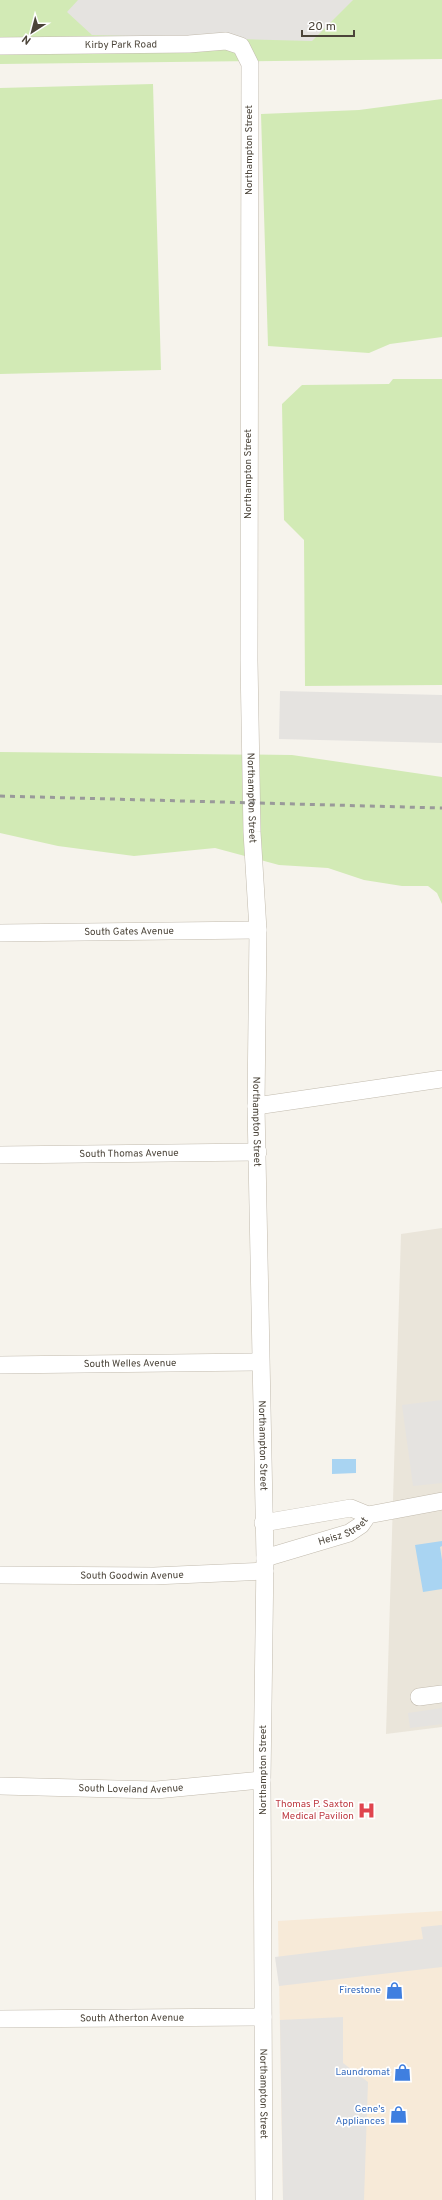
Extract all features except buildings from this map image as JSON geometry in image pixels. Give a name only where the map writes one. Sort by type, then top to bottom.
[{"type":"street","name":"Kirby Park Road","points":[[0,46],[189,44],[226,41],[241,46]]},
{"type":"street","name":"Northampton Street","points":[[241,46],[250,64],[248,661],[252,832],[258,930],[256,1106],[265,1564],[262,1780],[264,2200]]},
{"type":"street","name":"South Gates Avenue","points":[[0,933],[258,930]]},
{"type":"street","points":[[256,1106],[442,1079]]},
{"type":"street","name":"South Thomas Avenue","points":[[0,1156],[258,1152]]},
{"type":"street","name":"South Welles Avenue","points":[[0,1365],[260,1362]]},
{"type":"street","name":"Heisz Street","points":[[265,1564],[349,1533],[361,1525],[368,1515],[442,1501]]},
{"type":"street","points":[[263,1523],[350,1508],[368,1515]]},
{"type":"street","name":"South Goodwin Avenue","points":[[0,1575],[154,1576],[265,1564]]},
{"type":"street","points":[[419,1698],[442,1694]]},
{"type":"street","name":"South Loveland Avenue","points":[[0,1786],[156,1790],[262,1780]]},
{"type":"street","name":"South Atherton Avenue","points":[[0,2019],[263,2017]]},
{"type":"shaded area","points":[[78,0],[353,0],[312,41],[92,35],[67,12]]},
{"type":"shaded area","points":[[280,691],[442,695],[442,743],[279,739]]},
{"type":"shaded area","points":[[442,1228],[442,1727],[386,1734],[401,1234]]},
{"type":"shaded area","points":[[442,1400],[442,1483],[413,1486],[402,1405]]},
{"type":"shaded area","points":[[442,1708],[442,1724],[410,1728],[408,1713]]},
{"type":"shaded area","points":[[442,1911],[442,2200],[283,2200],[278,1921]]},
{"type":"shaded area","points":[[442,1925],[442,1967],[279,1986],[275,1957],[423,1939],[421,1927]]},
{"type":"shaded area","points":[[343,2017],[343,2063],[368,2082],[364,2200],[283,2200],[280,2020]]},
{"type":"green space","points":[[0,0],[442,0],[442,59],[0,64]]},
{"type":"green space","points":[[153,84],[161,370],[0,374],[0,88]]},
{"type":"green space","points":[[442,99],[442,337],[390,344],[369,353],[268,346],[261,114],[359,110]]},
{"type":"green space","points":[[393,379],[442,379],[442,685],[305,686],[304,540],[284,520],[282,404],[302,385],[389,384]]},
{"type":"green space","points":[[0,752],[292,755],[442,777],[442,904],[437,893],[428,886],[402,886],[364,880],[328,868],[279,865],[215,848],[134,856],[58,846],[0,833]]},
{"type":"water","points":[[332,1459],[356,1459],[356,1473],[332,1474]]},
{"type":"water","points":[[442,1541],[442,1546],[440,1547],[442,1560],[442,1589],[423,1592],[415,1545]]},
{"type":"railway","points":[[0,796],[442,808]]},
{"type":"place","name":"Thomas P. Saxton Medical Pavilion","points":[[367,1810]]},
{"type":"place","name":"Firestone","points":[[394,1990]]},
{"type":"place","name":"Laundromat","points":[[403,2072]]},
{"type":"place","name":"Gene's Appliances","points":[[398,2115]]}]
